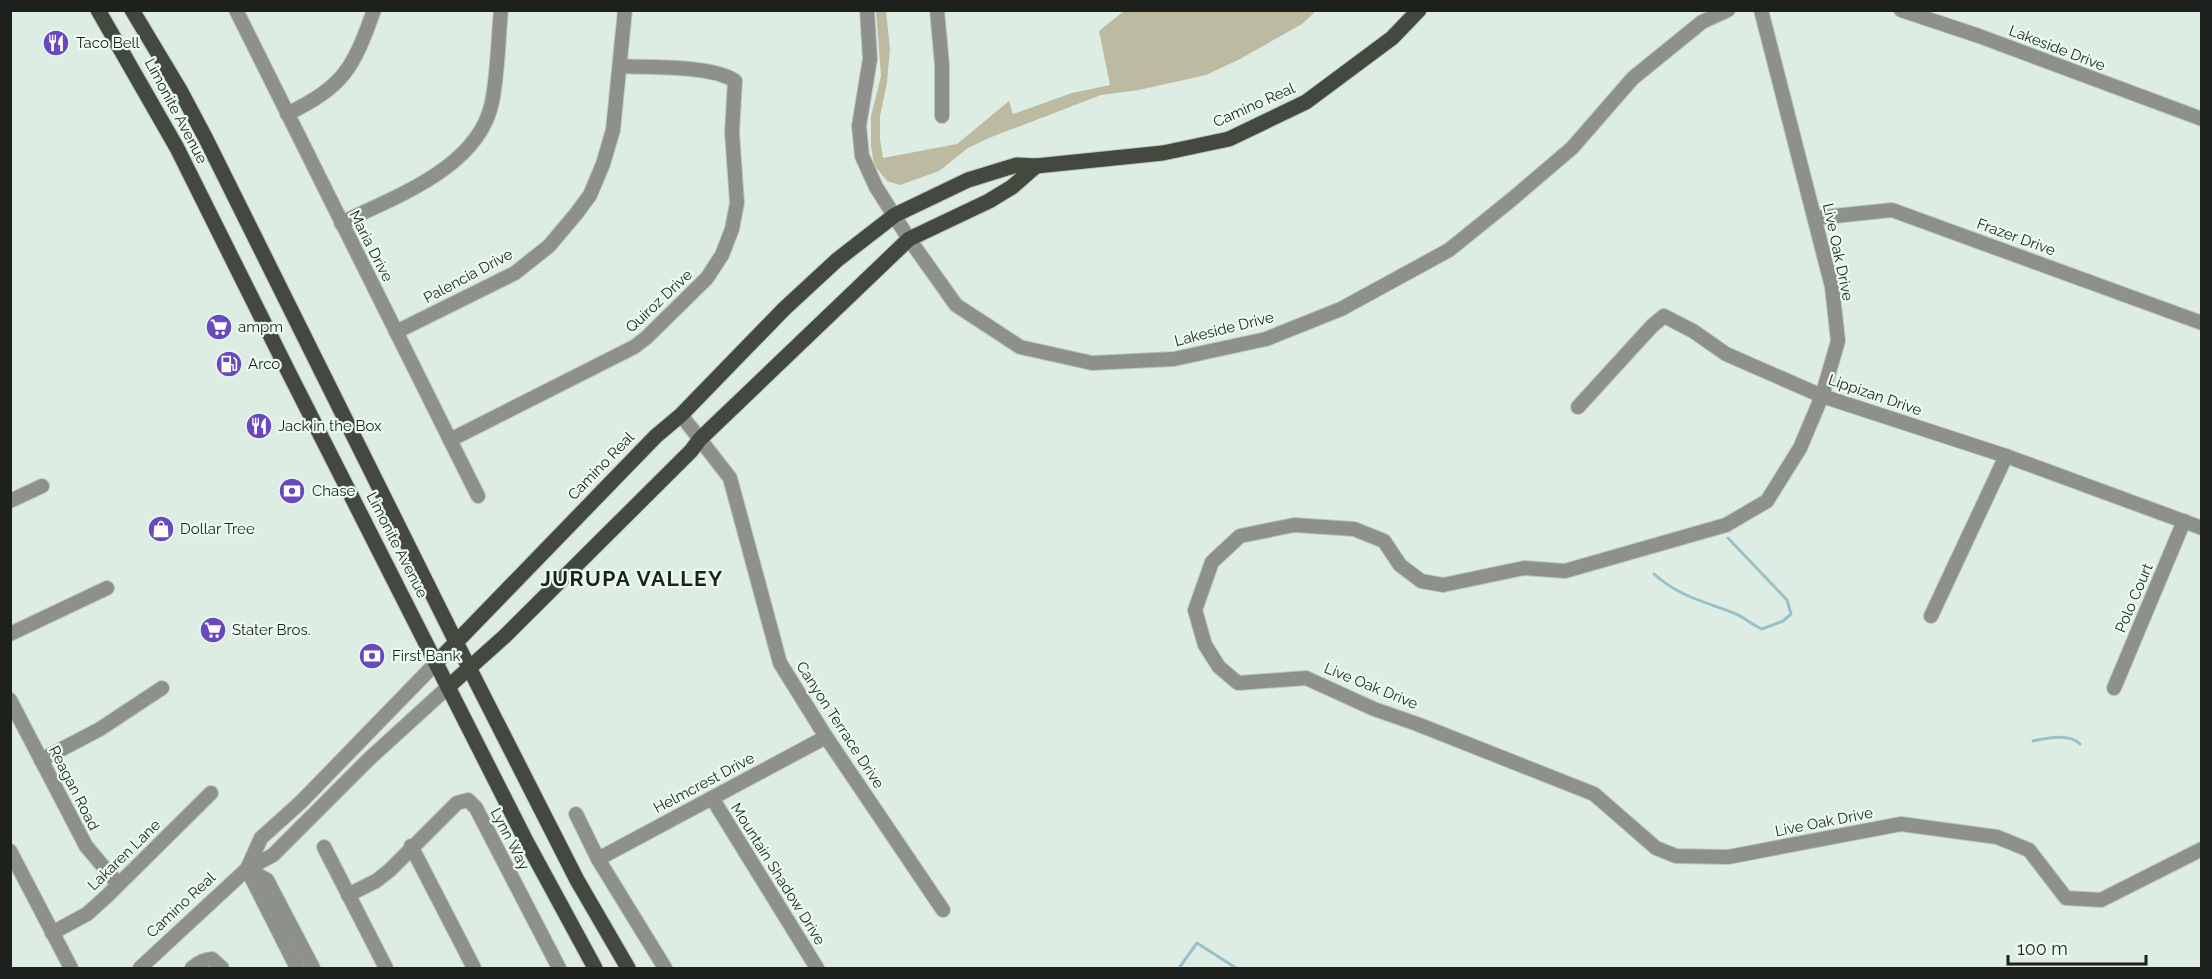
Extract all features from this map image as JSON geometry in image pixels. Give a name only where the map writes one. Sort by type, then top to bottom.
[{"type":"main road","name":"Limonite Avenue","points":[[98,10],[177,148],[539,867],[595,969]]},
{"type":"main road","name":"Limonite Avenue","points":[[132,10],[180,90],[206,139],[469,668],[577,880],[628,969]]},
{"type":"main road","name":"Camino Real","points":[[436,663],[457,644],[648,444],[681,415],[784,309],[837,260],[895,215],[968,180],[1017,165],[1036,166],[1163,153],[1229,139],[1306,102],[1392,38],[1419,10]]},
{"type":"main road","name":"Camino Real","points":[[448,687],[505,636],[691,451],[700,439],[909,239],[989,201],[1012,187],[1036,166]]},
{"type":"street","name":"Maria Drive","points":[[236,10],[478,496]]},
{"type":"street","points":[[287,114],[322,95],[346,72],[357,56],[374,10]]},
{"type":"street","points":[[341,223],[436,175],[455,161],[477,135],[492,103],[501,10]]},
{"type":"street","name":"Palencia Drive","points":[[396,332],[515,273],[549,246],[590,195],[603,164],[613,130],[625,10]]},
{"type":"street","name":"Lakeside Drive","points":[[867,10],[870,67],[859,126],[862,156],[876,187],[909,239],[956,305],[1020,347],[1092,363],[1174,359],[1266,339],[1341,309],[1449,250],[1572,148],[1633,78],[1702,22],[1728,10]]},
{"type":"street","points":[[937,10],[942,65],[942,116]]},
{"type":"street","name":"Live Oak Drive","points":[[1761,10],[1832,287],[1838,341],[1822,396],[1800,448],[1767,501],[1726,525],[1565,570],[1524,568],[1443,585],[1421,581],[1400,565],[1384,541],[1354,529],[1294,525],[1240,536],[1212,562],[1195,610],[1206,645],[1219,667],[1238,683],[1306,678],[1374,709],[1594,794],[1656,848],[1676,856],[1728,857],[1901,824],[1997,837],[2029,850],[2066,898],[2101,900],[2202,849]]},
{"type":"street","name":"Lakeside Drive","points":[[1901,10],[1979,36],[2202,118]]},
{"type":"street","name":"Quiroz Drive","points":[[450,440],[634,347],[707,278],[722,255],[732,230],[737,203],[732,132],[735,81],[726,75],[709,71],[620,66]]},
{"type":"street","name":"Frazer Drive","points":[[1815,218],[1892,210],[2202,323]]},
{"type":"street","name":"Lippizan Drive","points":[[1578,406],[1664,316],[1693,331],[1726,354],[1822,396],[2006,456],[2202,528]]},
{"type":"street","name":"Canyon Terrace Drive","points":[[681,415],[730,478],[780,663],[826,737],[943,910]]},
{"type":"street","points":[[1931,616],[2006,456]]},
{"type":"street","points":[[10,501],[42,486]]},
{"type":"street","name":"Polo Court","points":[[2115,688],[2184,521]]},
{"type":"street","points":[[10,634],[107,588]]},
{"type":"street","name":"Camino Real","points":[[247,869],[261,838],[308,794],[436,663]]},
{"type":"street","name":"Camino Real","points":[[140,969],[247,869],[273,855],[363,765],[448,687]]},
{"type":"street","points":[[41,760],[100,729],[162,688]]},
{"type":"street","name":"Reagan Road","points":[[10,700],[86,846],[118,884]]},
{"type":"street","name":"Helmcrest Drive","points":[[598,859],[826,737]]},
{"type":"street","name":"Lakaren Lane","points":[[52,933],[87,914],[212,793]]},
{"type":"street","name":"Mountain Shadow Drive","points":[[712,798],[817,969]]},
{"type":"street","name":"Lynn Way","points":[[348,895],[376,881],[457,803],[468,800],[476,808],[560,969]]},
{"type":"street","points":[[576,814],[598,859],[665,969]]},
{"type":"street","points":[[411,846],[474,969]]},
{"type":"street","points":[[324,847],[386,969]]},
{"type":"street","points":[[10,851],[71,969]]},
{"type":"street","points":[[247,869],[297,969]]},
{"type":"street","points":[[247,869],[267,879],[313,969]]},
{"type":"street","points":[[192,969],[203,960],[208,959],[212,959],[222,969]]},
{"type":"green space","points":[[876,11],[886,11],[890,48],[887,83],[880,116],[883,158],[957,144],[1009,101],[1013,114],[1072,93],[1110,85],[1099,31],[1124,11],[1316,11],[1302,24],[1240,59],[1206,75],[1139,90],[1101,95],[989,138],[968,148],[939,171],[900,185],[887,181],[874,165],[871,146],[871,116],[881,76]]},
{"type":"waterway","points":[[1654,574],[1673,588],[1734,613],[1762,629],[1783,621],[1791,614],[1787,600],[1728,538]]},
{"type":"waterway","points":[[2033,741],[2064,737],[2080,744]]},
{"type":"waterway","points":[[1179,968],[1197,943],[1236,968]]},
{"type":"place","name":"Taco Bell","points":[[56,43]]},
{"type":"place","name":"ampm","points":[[219,327]]},
{"type":"place","name":"Arco","points":[[229,364]]},
{"type":"place","name":"Jack in the Box","points":[[259,426]]},
{"type":"place","name":"Chase","points":[[292,491]]},
{"type":"place","name":"Dollar Tree","points":[[161,529]]},
{"type":"place","name":"Stater Bros.","points":[[213,630]]},
{"type":"place","name":"First Bank","points":[[372,656]]},
{"type":"district","name":"JURUPA VALLEY","points":[[632,578]]}]
